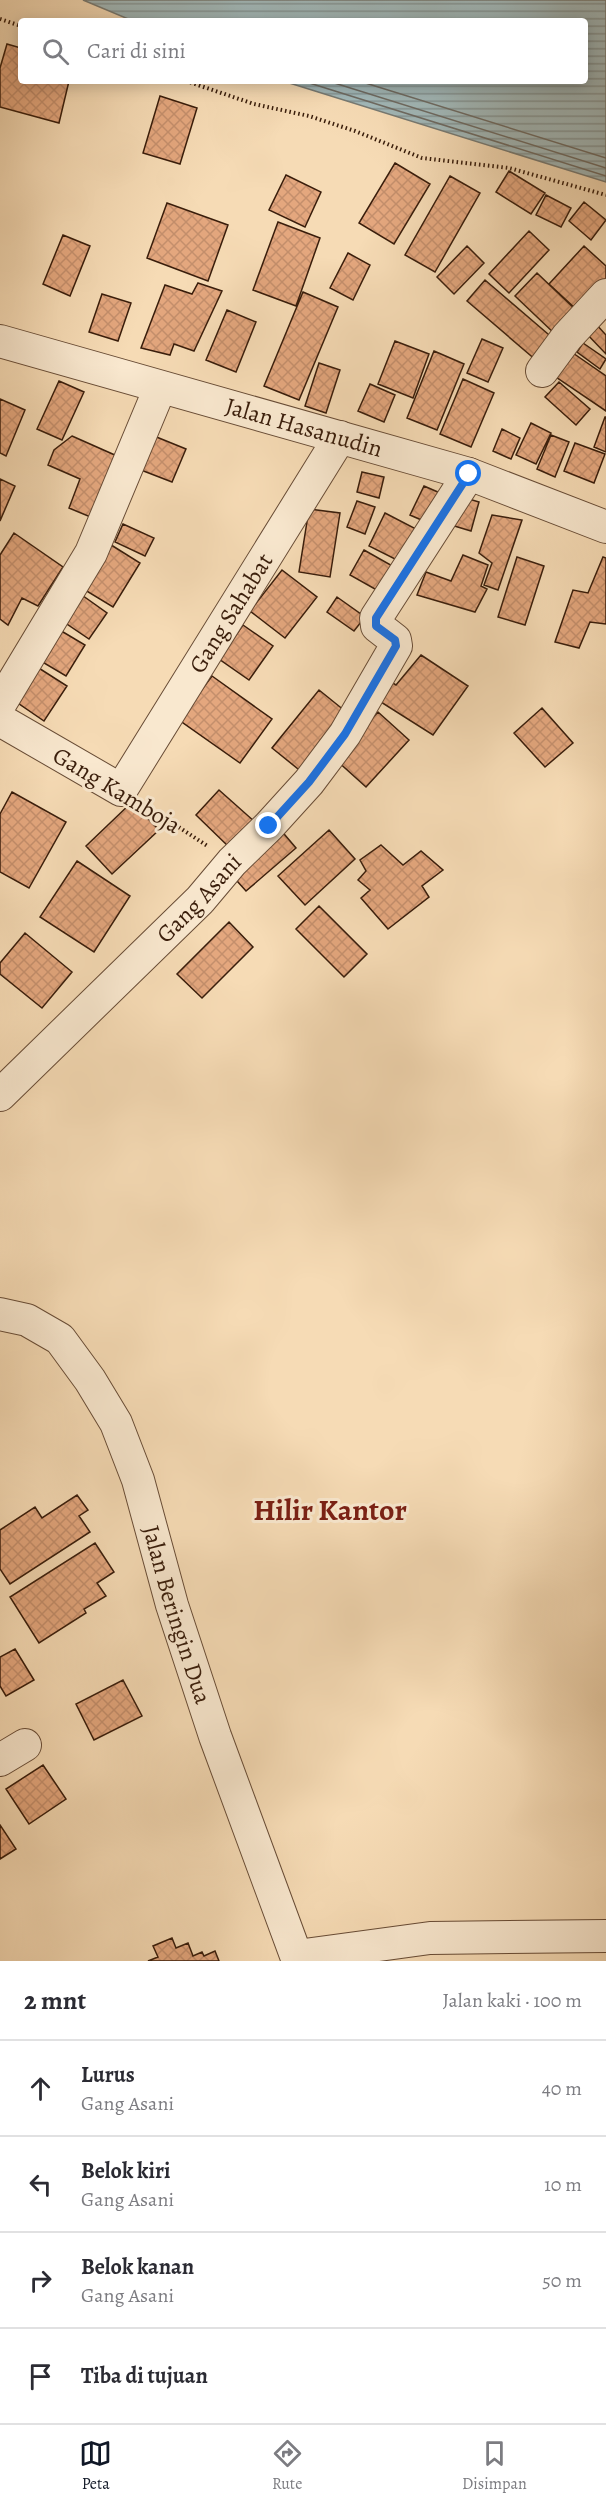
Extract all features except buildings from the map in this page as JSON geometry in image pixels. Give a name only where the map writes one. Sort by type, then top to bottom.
[{"type":"street","points":[[542,371],[567,337],[606,295]]},
{"type":"street","name":"Jalan Hasanudin","points":[[0,341],[469,474],[606,527]]},
{"type":"street","points":[[0,704],[91,553],[160,388]]},
{"type":"street","name":"Gang Sahabat","points":[[121,790],[340,437]]},
{"type":"street","name":"Gang Asani","points":[[0,1095],[200,900],[232,862],[309,782],[345,734],[396,646],[395,640],[376,626],[376,618],[469,474]]},
{"type":"street","name":"Gang Kamboja","points":[[0,720],[121,790]]},
{"type":"street","name":"Jalan Beringin Dua","points":[[0,1314],[27,1320],[60,1339],[90,1380],[116,1423],[138,1480],[172,1605],[215,1736],[297,1958]]},
{"type":"street","points":[[297,1958],[430,1938],[606,1936]]},
{"type":"path","points":[[0,19],[18,25]]},
{"type":"path","points":[[195,84],[254,104],[309,116],[356,131],[422,158],[508,168],[606,195]]},
{"type":"path","name":"Gang Kamboja","points":[[121,790],[232,862]]},
{"type":"water","points":[[83,0],[606,0],[606,182],[293,84],[588,84],[588,18],[126,18]]},
{"type":"district","name":"Hilir Kantor","points":[[330,1510]]},
{"type":"route","points":[[269,826],[309,782],[345,734],[396,646],[395,640],[376,626],[376,618],[469,474]]}]
